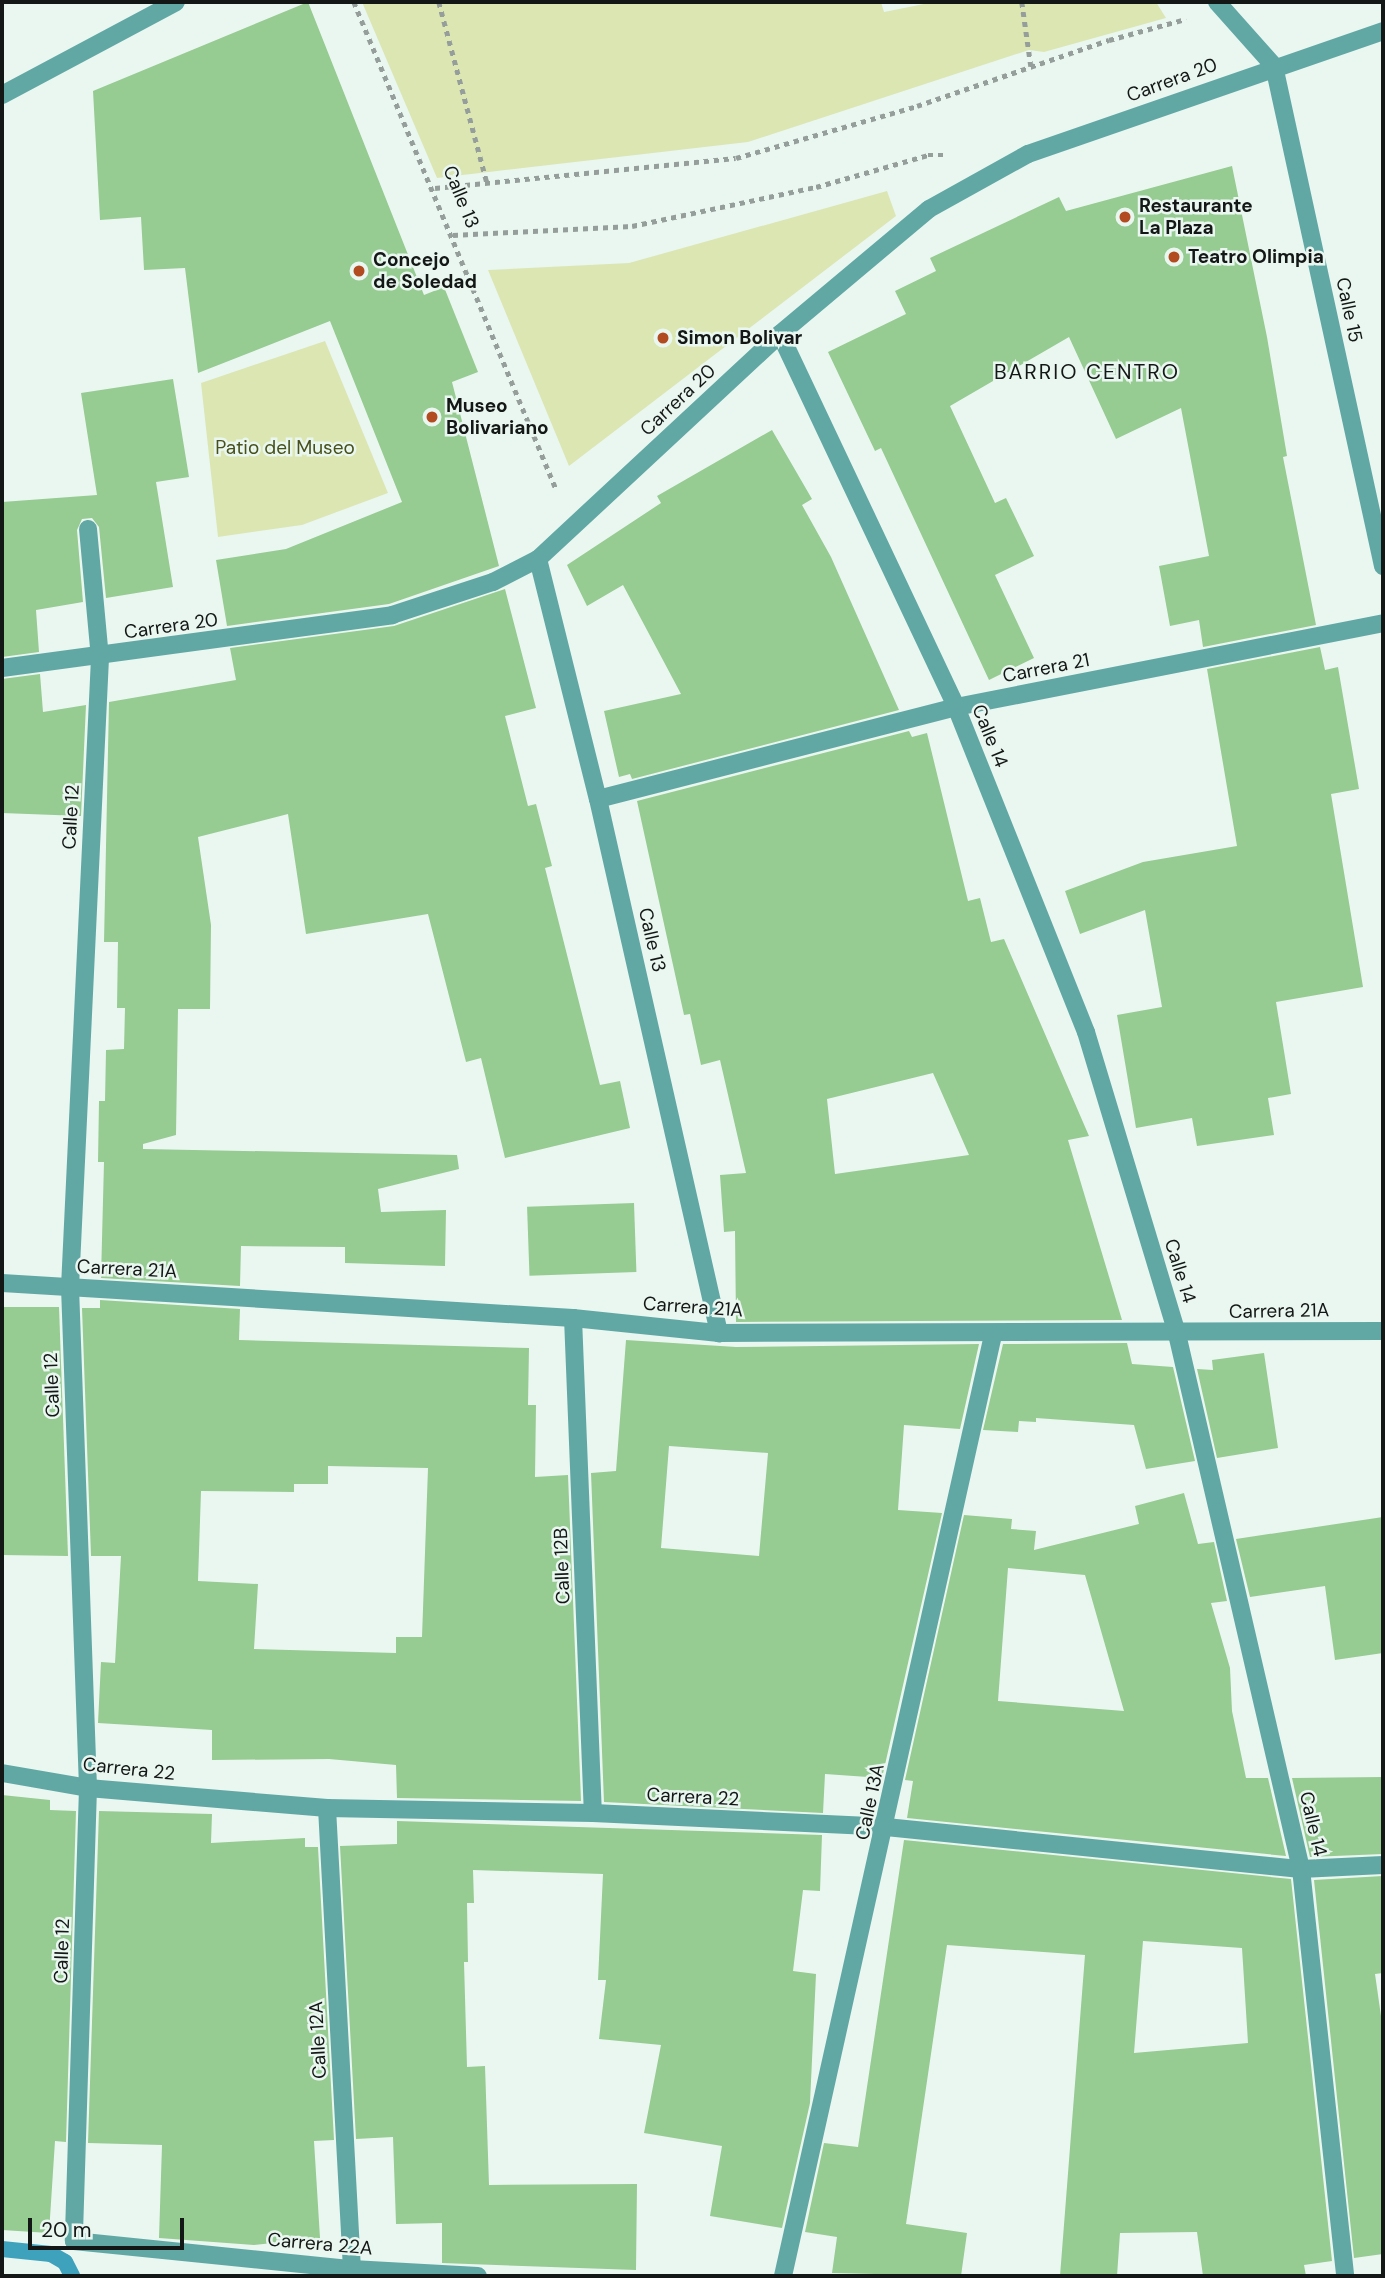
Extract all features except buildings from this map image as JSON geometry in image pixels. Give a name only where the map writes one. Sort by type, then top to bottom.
[{"type":"street","points":[[2,95],[176,2]]},
{"type":"street","points":[[1218,4],[1274,66]]},
{"type":"street","name":"Carrera 20","points":[[2,668],[100,658],[392,615],[493,582],[538,559],[780,334],[929,209],[1028,154],[1274,66],[1383,31]]},
{"type":"street","name":"Calle 15","points":[[1274,66],[1383,566]]},
{"type":"street","name":"Calle 14","points":[[780,334],[956,707],[1086,1032],[1177,1334],[1301,1869],[1345,2276]]},
{"type":"street","name":"Calle 12","points":[[74,2241],[88,1788],[70,1287],[100,658],[88,529]]},
{"type":"street","name":"Calle 13","points":[[538,559],[598,799],[719,1333]]},
{"type":"street","name":"Carrera 21","points":[[598,799],[956,707],[1383,623]]},
{"type":"street","name":"Carrera 21A","points":[[2,1283],[573,1318],[719,1333],[993,1335],[1383,1331]]},
{"type":"street","name":"Calle 12B","points":[[573,1318],[593,1813]]},
{"type":"street","name":"Calle 13A","points":[[783,2276],[886,1827],[993,1335]]},
{"type":"street","name":"Carrera 22","points":[[2,1773],[88,1788],[327,1808],[593,1813],[886,1827],[1301,1869],[1383,1865]]},
{"type":"street","name":"Calle 12A","points":[[327,1808],[352,2269]]},
{"type":"street","name":"Carrera 22A","points":[[74,2241],[352,2269],[478,2276]]},
{"type":"path","name":"Calle 13","points":[[354,2],[435,188],[572,527]]},
{"type":"path","points":[[439,2],[487,183]]},
{"type":"path","points":[[1022,2],[1031,66]]},
{"type":"path","points":[[435,188],[736,158],[917,106],[1218,4]]},
{"type":"path","points":[[453,235],[632,226],[816,187],[928,155],[953,155]]},
{"type":"green space","points":[[362,2],[881,2],[884,12],[934,2],[1156,2],[1166,18],[1044,52],[1029,50],[748,142],[437,178]]},
{"type":"green space","points":[[887,191],[896,216],[569,466],[488,270],[629,263]]},
{"type":"green space","name":"Patio del Museo","points":[[325,341],[388,493],[302,525],[218,537],[201,383]]},
{"type":"waterway","points":[[2,2249],[51,2254],[65,2262],[72,2276]]},
{"type":"place","name":"Restaurante La Plaza","points":[[1125,217]]},
{"type":"place","name":"Teatro Olimpia","points":[[1174,257]]},
{"type":"place","name":"Concejo de Soledad","points":[[359,271]]},
{"type":"place","name":"Simon Bolivar","points":[[663,338]]},
{"type":"place","name":"Museo Bolivariano","points":[[432,417]]},
{"type":"district","name":"BARRIO CENTRO","points":[[1087,372]]}]
